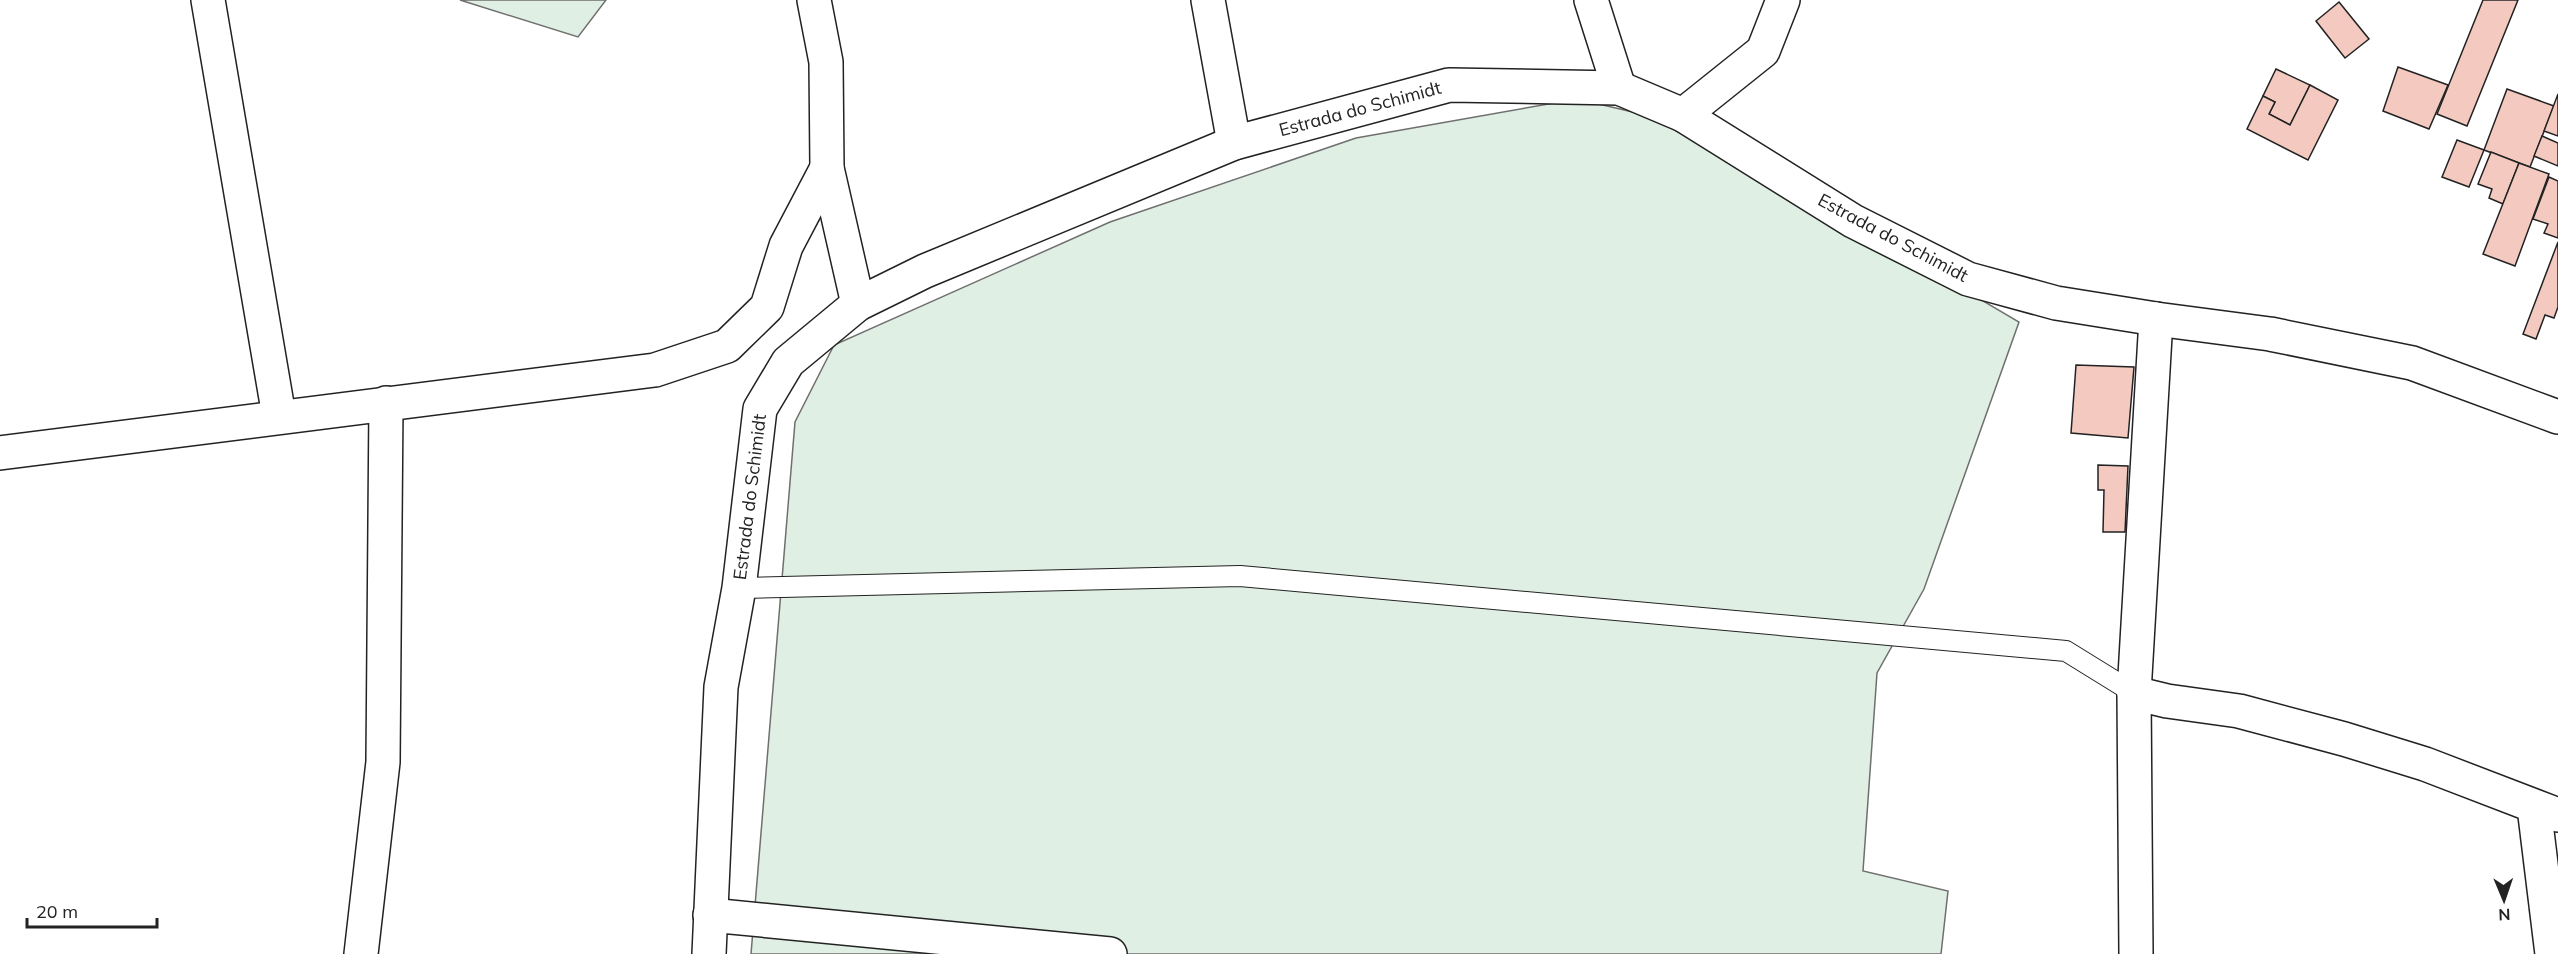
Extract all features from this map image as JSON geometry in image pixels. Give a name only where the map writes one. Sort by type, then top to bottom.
[{"type":"street","points":[[208,0],[279,416]]},
{"type":"street","points":[[814,0],[826,62],[827,168],[858,304]]},
{"type":"street","points":[[1208,0],[1234,142]]},
{"type":"street","points":[[1591,0],[1619,88]]},
{"type":"street","points":[[1683,115],[1763,51],[1783,0]]},
{"type":"street","name":"Estrada do Schimidt","points":[[709,954],[721,687],[739,588],[760,409],[788,362],[858,304],[925,271],[1234,142],[1449,85],[1619,88],[1683,115],[1853,221],[1968,279],[2056,303],[2156,320],[2270,334],[2412,363],[2558,417]]},
{"type":"street","points":[[0,453],[656,370],[728,346],[767,307],[786,246],[827,168]]},
{"type":"street","points":[[2136,954],[2134,693],[2156,320]]},
{"type":"street","points":[[361,954],[383,762],[386,403]]},
{"type":"street","points":[[2134,693],[2168,701],[2239,711],[2344,739],[2425,765],[2546,811],[2552,954]]},
{"type":"street","points":[[710,915],[1110,954]]},
{"type":"lane","points":[[739,588],[1240,576],[2066,651],[2134,693]]},
{"type":"green space","points":[[460,0],[606,0],[578,37]]},
{"type":"green space","points":[[1577,99],[1680,123],[2019,322],[1924,589],[1877,673],[1863,871],[1948,891],[1941,954],[751,954],[795,422],[834,345],[1110,222],[1356,138]]},
{"type":"building","points":[[2483,0],[2518,0],[2467,126],[2437,114]]},
{"type":"building","points":[[2339,2],[2369,39],[2345,58],[2316,21]]},
{"type":"building","points":[[2398,67],[2448,85],[2429,129],[2383,111]]},
{"type":"building","points":[[2276,69],[2310,85],[2290,125],[2269,114],[2275,102],[2263,96]]},
{"type":"building","points":[[2310,85],[2338,100],[2308,160],[2247,129],[2263,96],[2275,102],[2269,114],[2290,125]]},
{"type":"building","points":[[2507,89],[2554,106],[2530,167],[2484,150]]},
{"type":"building","points":[[2558,94],[2558,136],[2544,131]]},
{"type":"building","points":[[2542,136],[2558,143],[2558,166],[2534,156]]},
{"type":"building","points":[[2457,140],[2484,150],[2469,187],[2442,177]]},
{"type":"building","points":[[2491,152],[2519,163],[2503,204],[2489,198],[2492,189],[2478,184]]},
{"type":"building","points":[[2519,163],[2549,174],[2515,266],[2483,254]]},
{"type":"building","points":[[2549,177],[2558,181],[2558,238],[2544,233],[2548,224],[2533,219]]},
{"type":"building","points":[[2558,242],[2558,307],[2554,318],[2545,315],[2536,339],[2523,334]]},
{"type":"building","points":[[2076,365],[2134,367],[2128,438],[2071,433]]},
{"type":"building","points":[[2098,465],[2128,466],[2125,532],[2103,532],[2104,490],[2098,490]]}]
